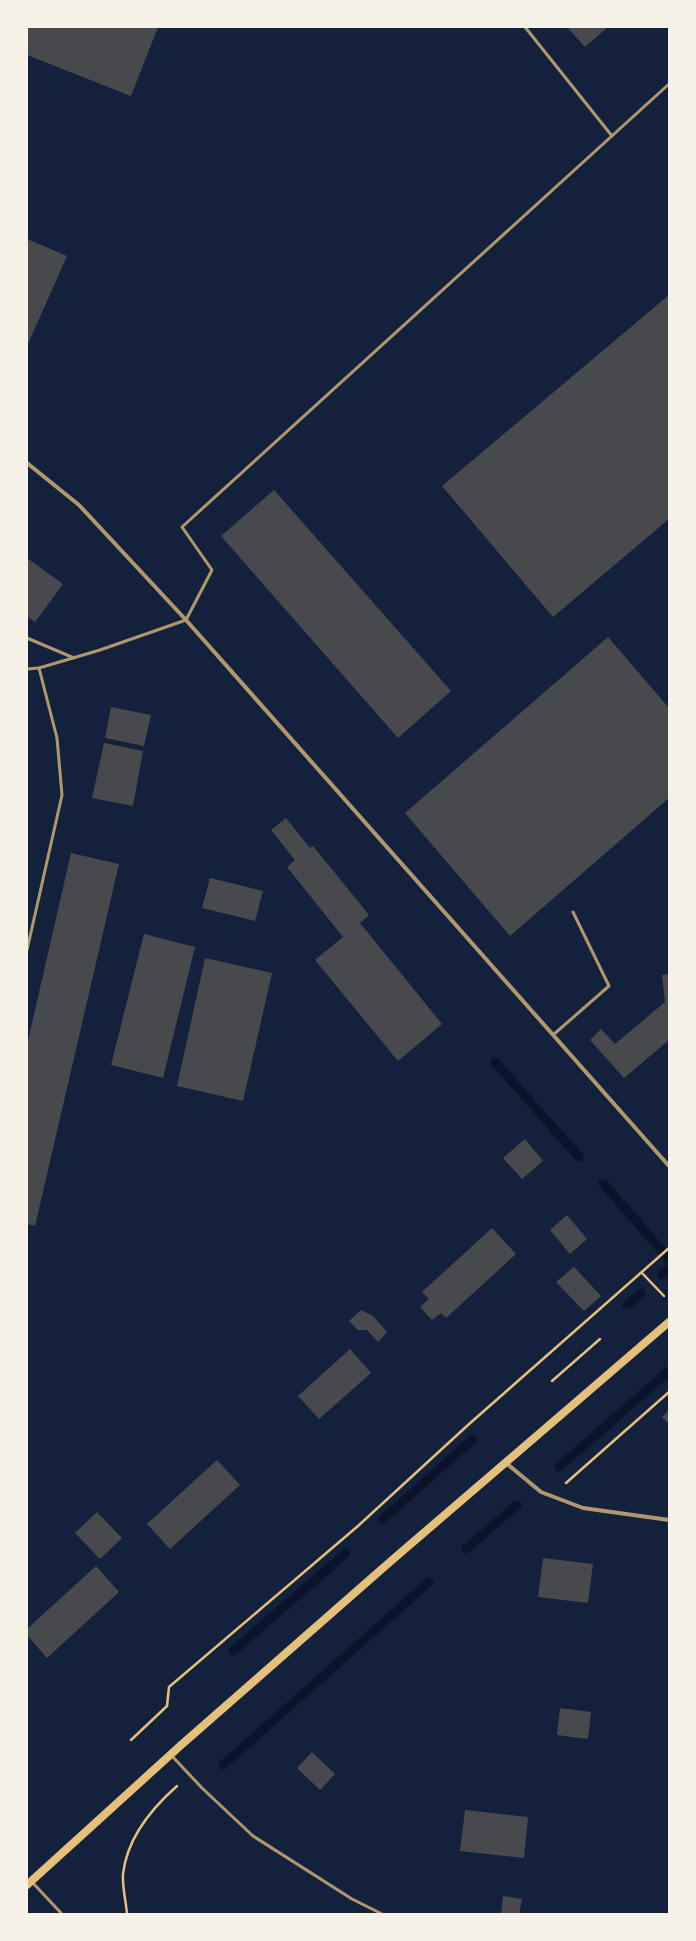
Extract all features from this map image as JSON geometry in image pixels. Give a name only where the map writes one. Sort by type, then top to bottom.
[{"type":"main road","points":[[29,1883],[171,1754],[669,1322]]},
{"type":"street","points":[[27,463],[79,505],[186,620],[669,1166]]},
{"type":"street","points":[[506,1463],[541,1492],[551,1497],[583,1508],[669,1520]]},
{"type":"lane","points":[[525,27],[612,136]]},
{"type":"lane","points":[[27,668],[39,668],[74,658],[186,620],[212,570],[182,527],[669,84]]},
{"type":"lane","points":[[27,638],[74,658]]},
{"type":"lane","points":[[27,950],[62,795],[57,738],[39,668]]},
{"type":"lane","points":[[553,1035],[608,986],[573,912]]},
{"type":"lane","points":[[171,1754],[190,1775],[253,1836],[352,1898],[382,1914]]},
{"type":"lane","points":[[29,1883],[62,1914]]},
{"type":"path","points":[[131,1740],[167,1706],[170,1687],[358,1526],[468,1425],[669,1248]]},
{"type":"path","points":[[642,1273],[664,1296]]},
{"type":"path","points":[[552,1382],[600,1339]]},
{"type":"path","points":[[551,1497],[669,1392]]},
{"type":"path","points":[[127,1914],[123,1874],[133,1839],[162,1799],[190,1775]]},
{"type":"building","points":[[27,27],[158,27],[131,96],[27,55]]},
{"type":"building","points":[[567,27],[608,27],[585,47]]},
{"type":"building","points":[[27,239],[67,256],[27,346]]},
{"type":"building","points":[[669,295],[669,519],[553,617],[442,486]]},
{"type":"building","points":[[274,490],[451,691],[398,738],[221,536]]},
{"type":"building","points":[[27,558],[63,584],[35,622],[27,616]]},
{"type":"building","points":[[608,637],[669,708],[669,798],[510,936],[405,813]]},
{"type":"building","points":[[111,707],[151,715],[144,746],[105,738]]},
{"type":"building","points":[[104,743],[143,751],[133,806],[92,798]]},
{"type":"building","points":[[286,818],[310,848],[313,846],[369,915],[360,923],[442,1024],[398,1061],[315,960],[343,937],[287,867],[295,860],[271,830]]},
{"type":"building","points":[[71,853],[119,864],[35,1226],[27,1224],[27,1045]]},
{"type":"building","points":[[210,878],[263,891],[255,921],[202,908]]},
{"type":"building","points":[[144,934],[195,947],[163,1078],[111,1065]]},
{"type":"building","points":[[205,958],[272,973],[243,1101],[177,1086]]},
{"type":"building","points":[[669,974],[669,1040],[624,1078],[590,1040],[601,1029],[615,1044],[665,1002],[662,975]]},
{"type":"building","points":[[525,1139],[543,1161],[522,1179],[503,1158]]},
{"type":"building","points":[[567,1215],[587,1239],[570,1254],[550,1230]]},
{"type":"building","points":[[492,1228],[516,1254],[446,1318],[441,1313],[432,1320],[420,1307],[429,1299],[422,1292]]},
{"type":"building","points":[[574,1267],[601,1296],[584,1311],[556,1282]]},
{"type":"building","points":[[361,1310],[373,1316],[387,1332],[378,1342],[367,1330],[358,1330],[349,1321]]},
{"type":"building","points":[[350,1349],[371,1373],[319,1419],[298,1396]]},
{"type":"building","points":[[669,1410],[669,1424],[662,1417]]},
{"type":"building","points":[[217,1460],[240,1485],[170,1549],[147,1524]]},
{"type":"building","points":[[97,1512],[122,1538],[100,1559],[75,1533]]},
{"type":"building","points":[[543,1558],[593,1564],[588,1603],[538,1597]]},
{"type":"building","points":[[96,1566],[119,1592],[47,1658],[27,1635],[27,1629]]},
{"type":"building","points":[[560,1708],[591,1712],[588,1739],[557,1735]]},
{"type":"building","points":[[312,1752],[335,1774],[320,1790],[297,1768]]},
{"type":"building","points":[[465,1810],[528,1817],[524,1858],[460,1851]]},
{"type":"building","points":[[503,1896],[522,1899],[519,1914],[501,1914]]},
{"type":"waterway","points":[[495,1062],[579,1157]]},
{"type":"waterway","points":[[603,1183],[669,1259]]},
{"type":"waterway","points":[[662,1275],[669,1269]]},
{"type":"waterway","points":[[627,1305],[641,1293]]},
{"type":"waterway","points":[[559,1467],[669,1371]]},
{"type":"waterway","points":[[383,1519],[472,1440]]},
{"type":"waterway","points":[[466,1549],[517,1505]]},
{"type":"waterway","points":[[233,1651],[346,1553]]},
{"type":"waterway","points":[[223,1765],[429,1582]]}]
